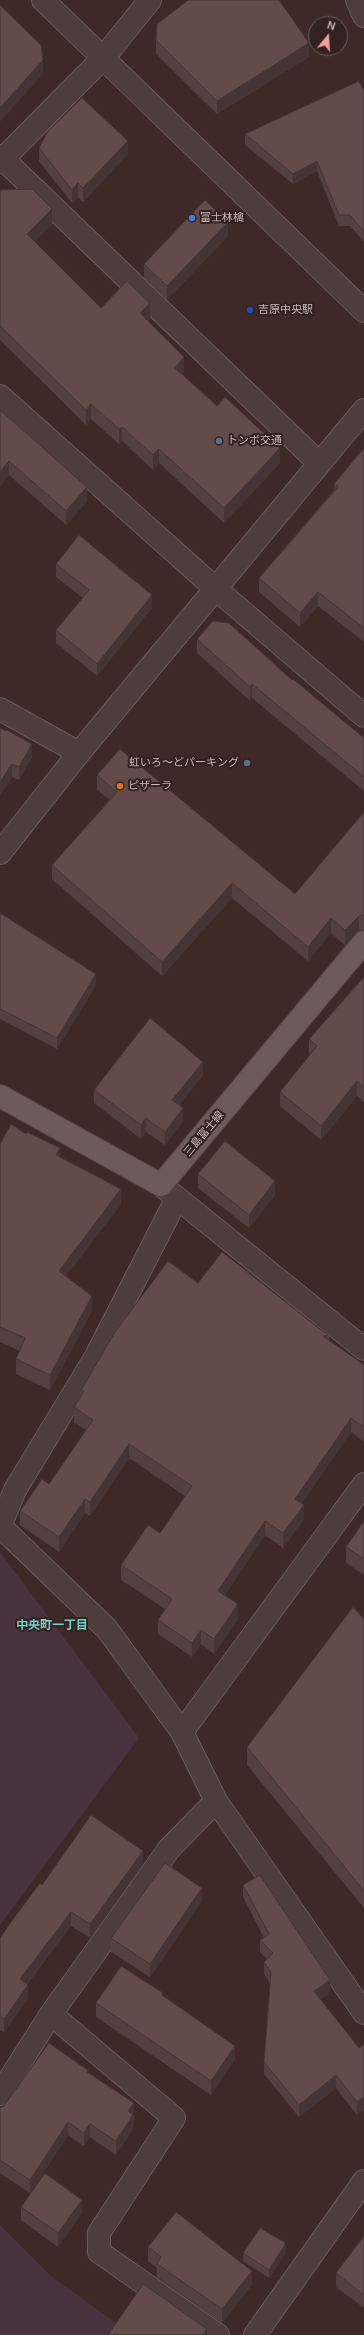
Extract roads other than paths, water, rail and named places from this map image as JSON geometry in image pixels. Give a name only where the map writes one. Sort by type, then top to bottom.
[{"type":"main road","name":"三島富士線","points":[[169,1191],[364,942]]},
{"type":"main road","points":[[0,1096],[169,1191]]},
{"type":"street","points":[[43,0],[104,57],[364,311]]},
{"type":"street","points":[[150,0],[104,57],[1,159],[319,463]]},
{"type":"street","points":[[357,0],[364,16]]},
{"type":"street","points":[[0,396],[216,589],[364,716]]},
{"type":"street","points":[[0,853],[80,753],[364,410]]},
{"type":"street","points":[[0,709],[80,753]]},
{"type":"street","points":[[364,1349],[169,1191],[95,1358],[8,1486],[0,1526],[107,1629],[182,1732],[216,1801],[364,2013]]},
{"type":"street","points":[[182,1732],[364,1484]]},
{"type":"street","points":[[0,2094],[51,2014],[169,1849],[216,1801]]},
{"type":"street","points":[[51,2014],[174,2118],[99,2233],[99,2252],[218,2335]]},
{"type":"street","points":[[255,2335],[364,2181]]},
{"type":"place","name":"富士林檎","points":[[192,218]]},
{"type":"place","name":"吉原中央駅","points":[[250,310]]},
{"type":"place","name":"トンボ交通","points":[[219,441]]},
{"type":"place","name":"虹いろ～どパーキング","points":[[247,763]]},
{"type":"place","name":"ピザーラ","points":[[120,786]]},
{"type":"district","name":"中央町一丁目","points":[[52,1626]]}]
